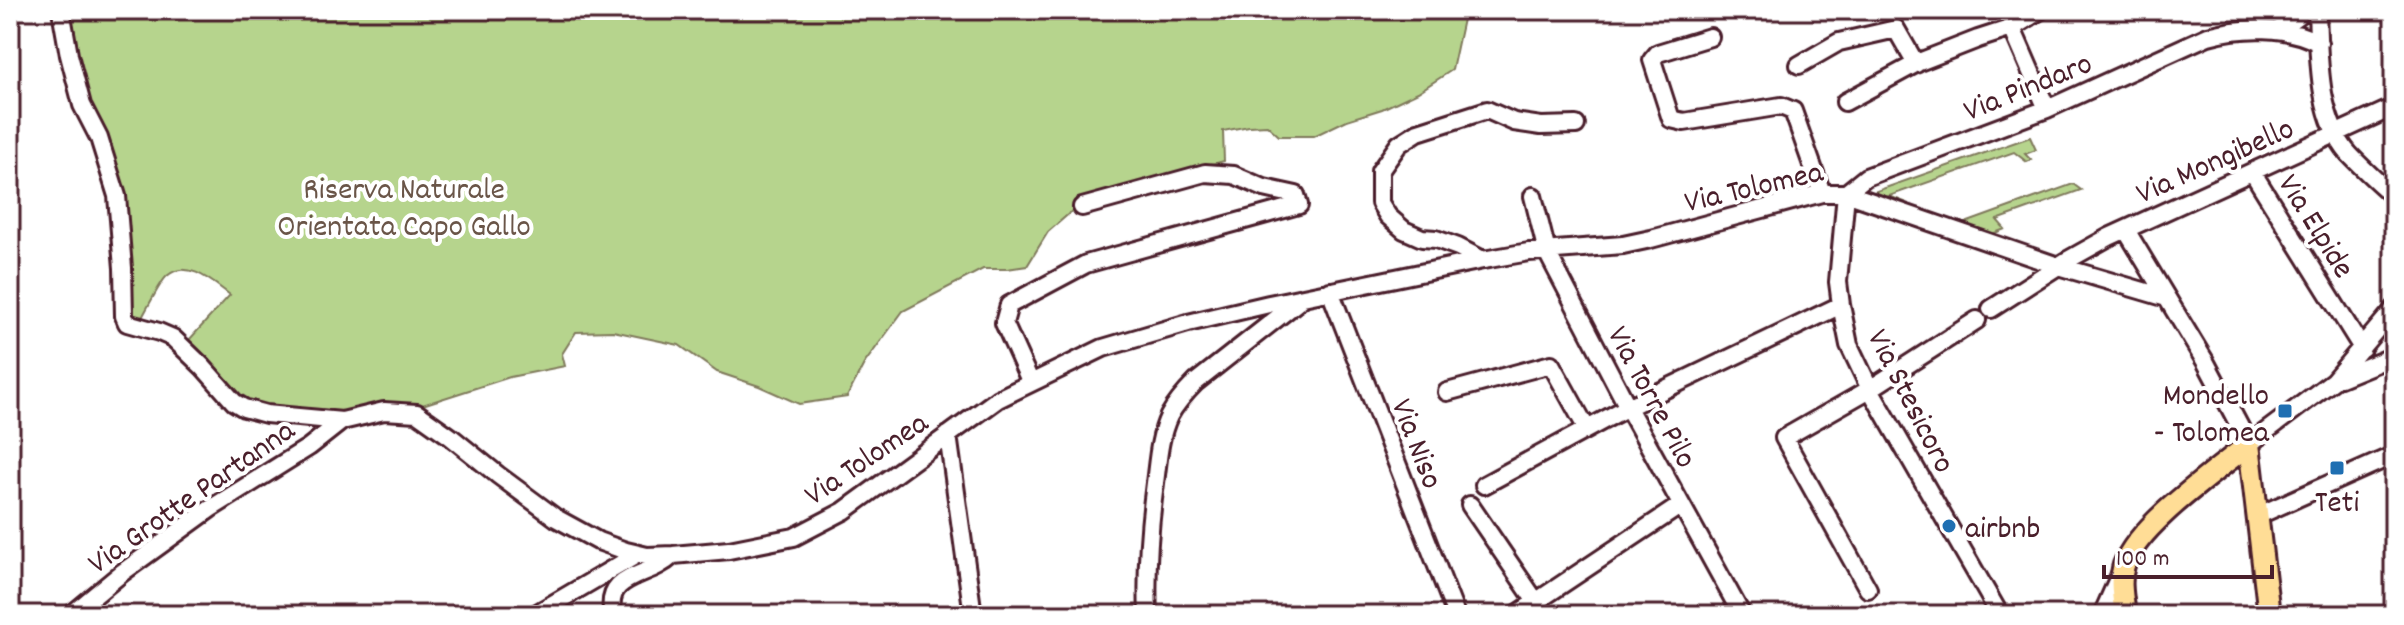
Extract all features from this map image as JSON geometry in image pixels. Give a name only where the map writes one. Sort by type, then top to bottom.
[{"type":"main road","points":[[2249,444],[2269,615]]},
{"type":"main road","points":[[2125,615],[2122,581],[2124,567],[2132,551],[2154,524],[2249,444]]},
{"type":"street","points":[[61,10],[82,105],[99,138],[117,196],[124,316],[127,323],[173,338],[234,402],[244,408],[266,414],[342,421]]},
{"type":"street","points":[[1845,102],[1916,64],[2012,28],[2041,10]]},
{"type":"street","points":[[2278,30],[2305,10]]},
{"type":"street","points":[[2317,10],[2324,91],[2337,134],[2348,153],[2394,197]]},
{"type":"street","points":[[2012,28],[2047,109]]},
{"type":"street","points":[[1799,65],[1839,42],[1896,29],[1916,64]]},
{"type":"street","name":"Via Pindaro","points":[[1846,193],[1866,177],[2047,109],[2208,36],[2225,32],[2278,30],[2319,43]]},
{"type":"street","points":[[1710,37],[1658,53],[1652,60],[1671,119],[1684,122],[1781,106],[1793,111],[1822,193]]},
{"type":"street","name":"Via Mongibello","points":[[1868,589],[1784,438],[1870,389],[2058,266],[2126,230],[2394,107]]},
{"type":"street","points":[[1483,260],[1458,247],[1404,230],[1388,216],[1380,203],[1380,171],[1399,144],[1418,132],[1487,110],[1514,122],[1541,126],[1576,125]]},
{"type":"street","points":[[1031,383],[1004,323],[1009,305],[1086,264],[1299,205],[1296,195],[1264,188],[1234,175],[1205,173],[1082,207]]},
{"type":"street","name":"Via Elpide","points":[[2253,173],[2362,348]]},
{"type":"street","name":"Via Tolomea","points":[[342,421],[384,411],[417,413],[556,518],[598,541],[638,554],[673,555],[729,550],[794,537],[844,511],[998,399],[1103,348],[1188,323],[1483,260],[1529,252],[1623,245],[1651,239],[1822,193],[1846,193],[2058,266],[2167,298]]},
{"type":"street","name":"Via Stesicoro","points":[[1846,193],[1839,257],[1841,305],[1849,345],[1870,389],[2000,615]]},
{"type":"street","name":"Via Torre Pilo","points":[[1533,196],[1547,252],[1742,615]]},
{"type":"street","points":[[2126,230],[2249,444],[2333,381],[2394,309]]},
{"type":"street","name":"Via Niso","points":[[1330,291],[1456,615]]},
{"type":"street","points":[[1148,615],[1146,578],[1149,531],[1159,449],[1170,416],[1196,382],[1305,296]]},
{"type":"street","points":[[1484,485],[1628,407],[1841,305]]},
{"type":"street","points":[[2333,381],[2394,356]]},
{"type":"street","points":[[1447,392],[1551,364],[1587,429]]},
{"type":"street","name":"Via Grotte Partanna","points":[[71,615],[123,572],[210,509],[309,447],[342,421]]},
{"type":"street","points":[[948,435],[973,615]]},
{"type":"street","points":[[2257,516],[2394,455]]},
{"type":"street","points":[[1470,505],[1541,608]]},
{"type":"street","points":[[1516,615],[1541,608],[1681,505]]},
{"type":"street","points":[[534,615],[638,554]]},
{"type":"street","points":[[613,615],[610,600],[617,586],[664,564],[673,555]]},
{"type":"street","points":[[2102,615],[2124,567]]},
{"type":"green space","name":"Riserva Naturale Orientata Capo Gallo","points":[[67,10],[1475,10],[1463,19],[1452,70],[1418,92],[1314,136],[1279,136],[1267,125],[1223,131],[1224,161],[1088,197],[1048,232],[1027,266],[983,269],[903,311],[864,364],[847,397],[799,404],[717,372],[679,345],[613,331],[576,332],[562,354],[565,366],[510,377],[413,408],[335,415],[251,405],[189,340],[230,295],[200,274],[183,270],[167,276],[140,321],[131,319],[128,266]]},
{"type":"green space","points":[[2030,137],[2036,150],[2025,154],[2031,160],[2027,162],[2014,152],[1889,196],[1905,202],[1903,207],[1868,194]]},
{"type":"green space","points":[[2073,184],[2081,190],[1997,220],[2005,229],[1987,236],[1957,226]]},
{"type":"place","name":"Mondello - Tolomea","points":[[2285,411]]},
{"type":"place","name":"Teti","points":[[2337,468]]},
{"type":"place","name":"airbnb","points":[[1949,526]]}]
